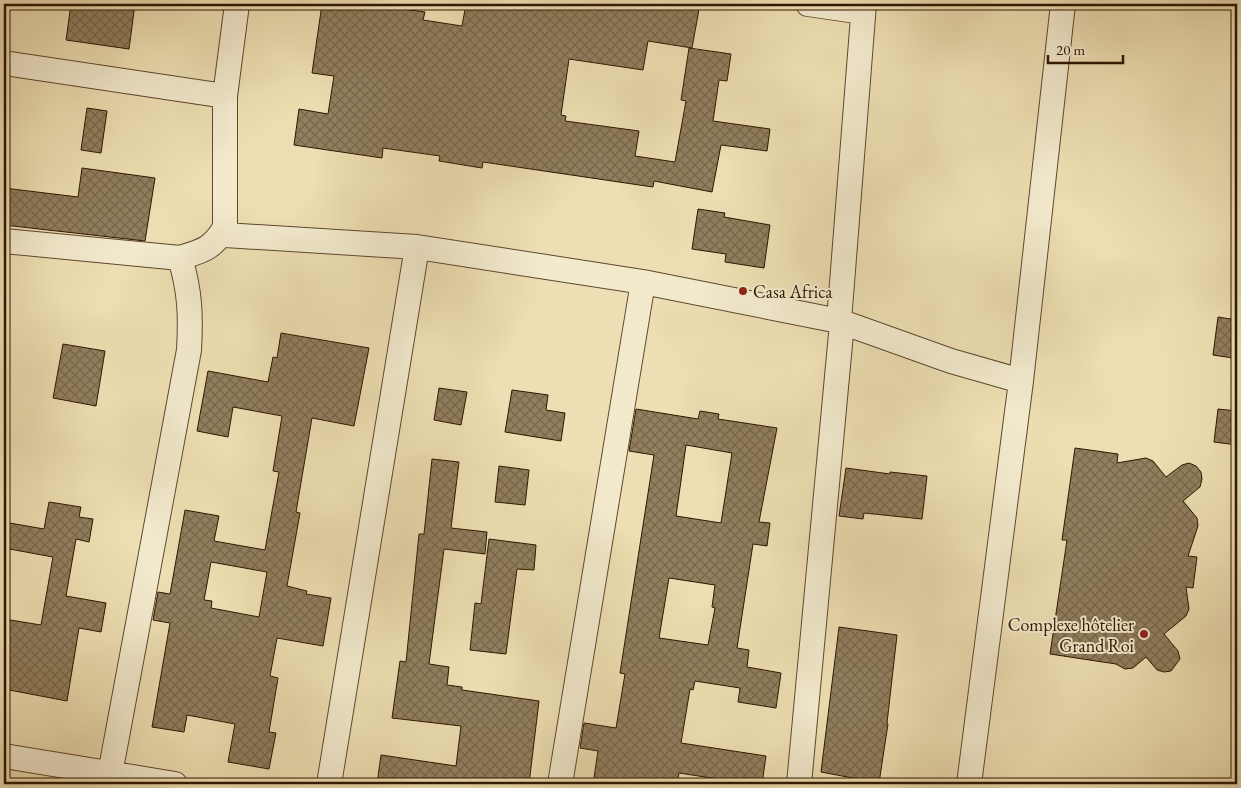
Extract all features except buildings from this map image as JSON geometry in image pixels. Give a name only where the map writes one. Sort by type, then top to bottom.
[{"type":"street","points":[[225,235],[225,96],[237,4]]},
{"type":"street","points":[[799,784],[840,322],[863,8],[808,4]]},
{"type":"street","points":[[969,784],[1021,382],[1063,4]]},
{"type":"street","points":[[4,63],[225,96]]},
{"type":"street","points":[[4,241],[180,258],[201,252],[215,243],[224,229],[225,235]]},
{"type":"street","points":[[225,235],[417,246],[643,282],[840,322],[951,361],[1021,382]]},
{"type":"street","points":[[329,784],[417,246]]},
{"type":"street","points":[[110,774],[189,350],[191,316],[189,288],[180,258]]},
{"type":"street","points":[[560,784],[643,282]]},
{"type":"street","points":[[4,756],[175,784]]},
{"type":"place","name":"Casa Africa","points":[[743,291]]},
{"type":"place","name":"Complexe hôtelier Grand Roi","points":[[1144,634]]}]
